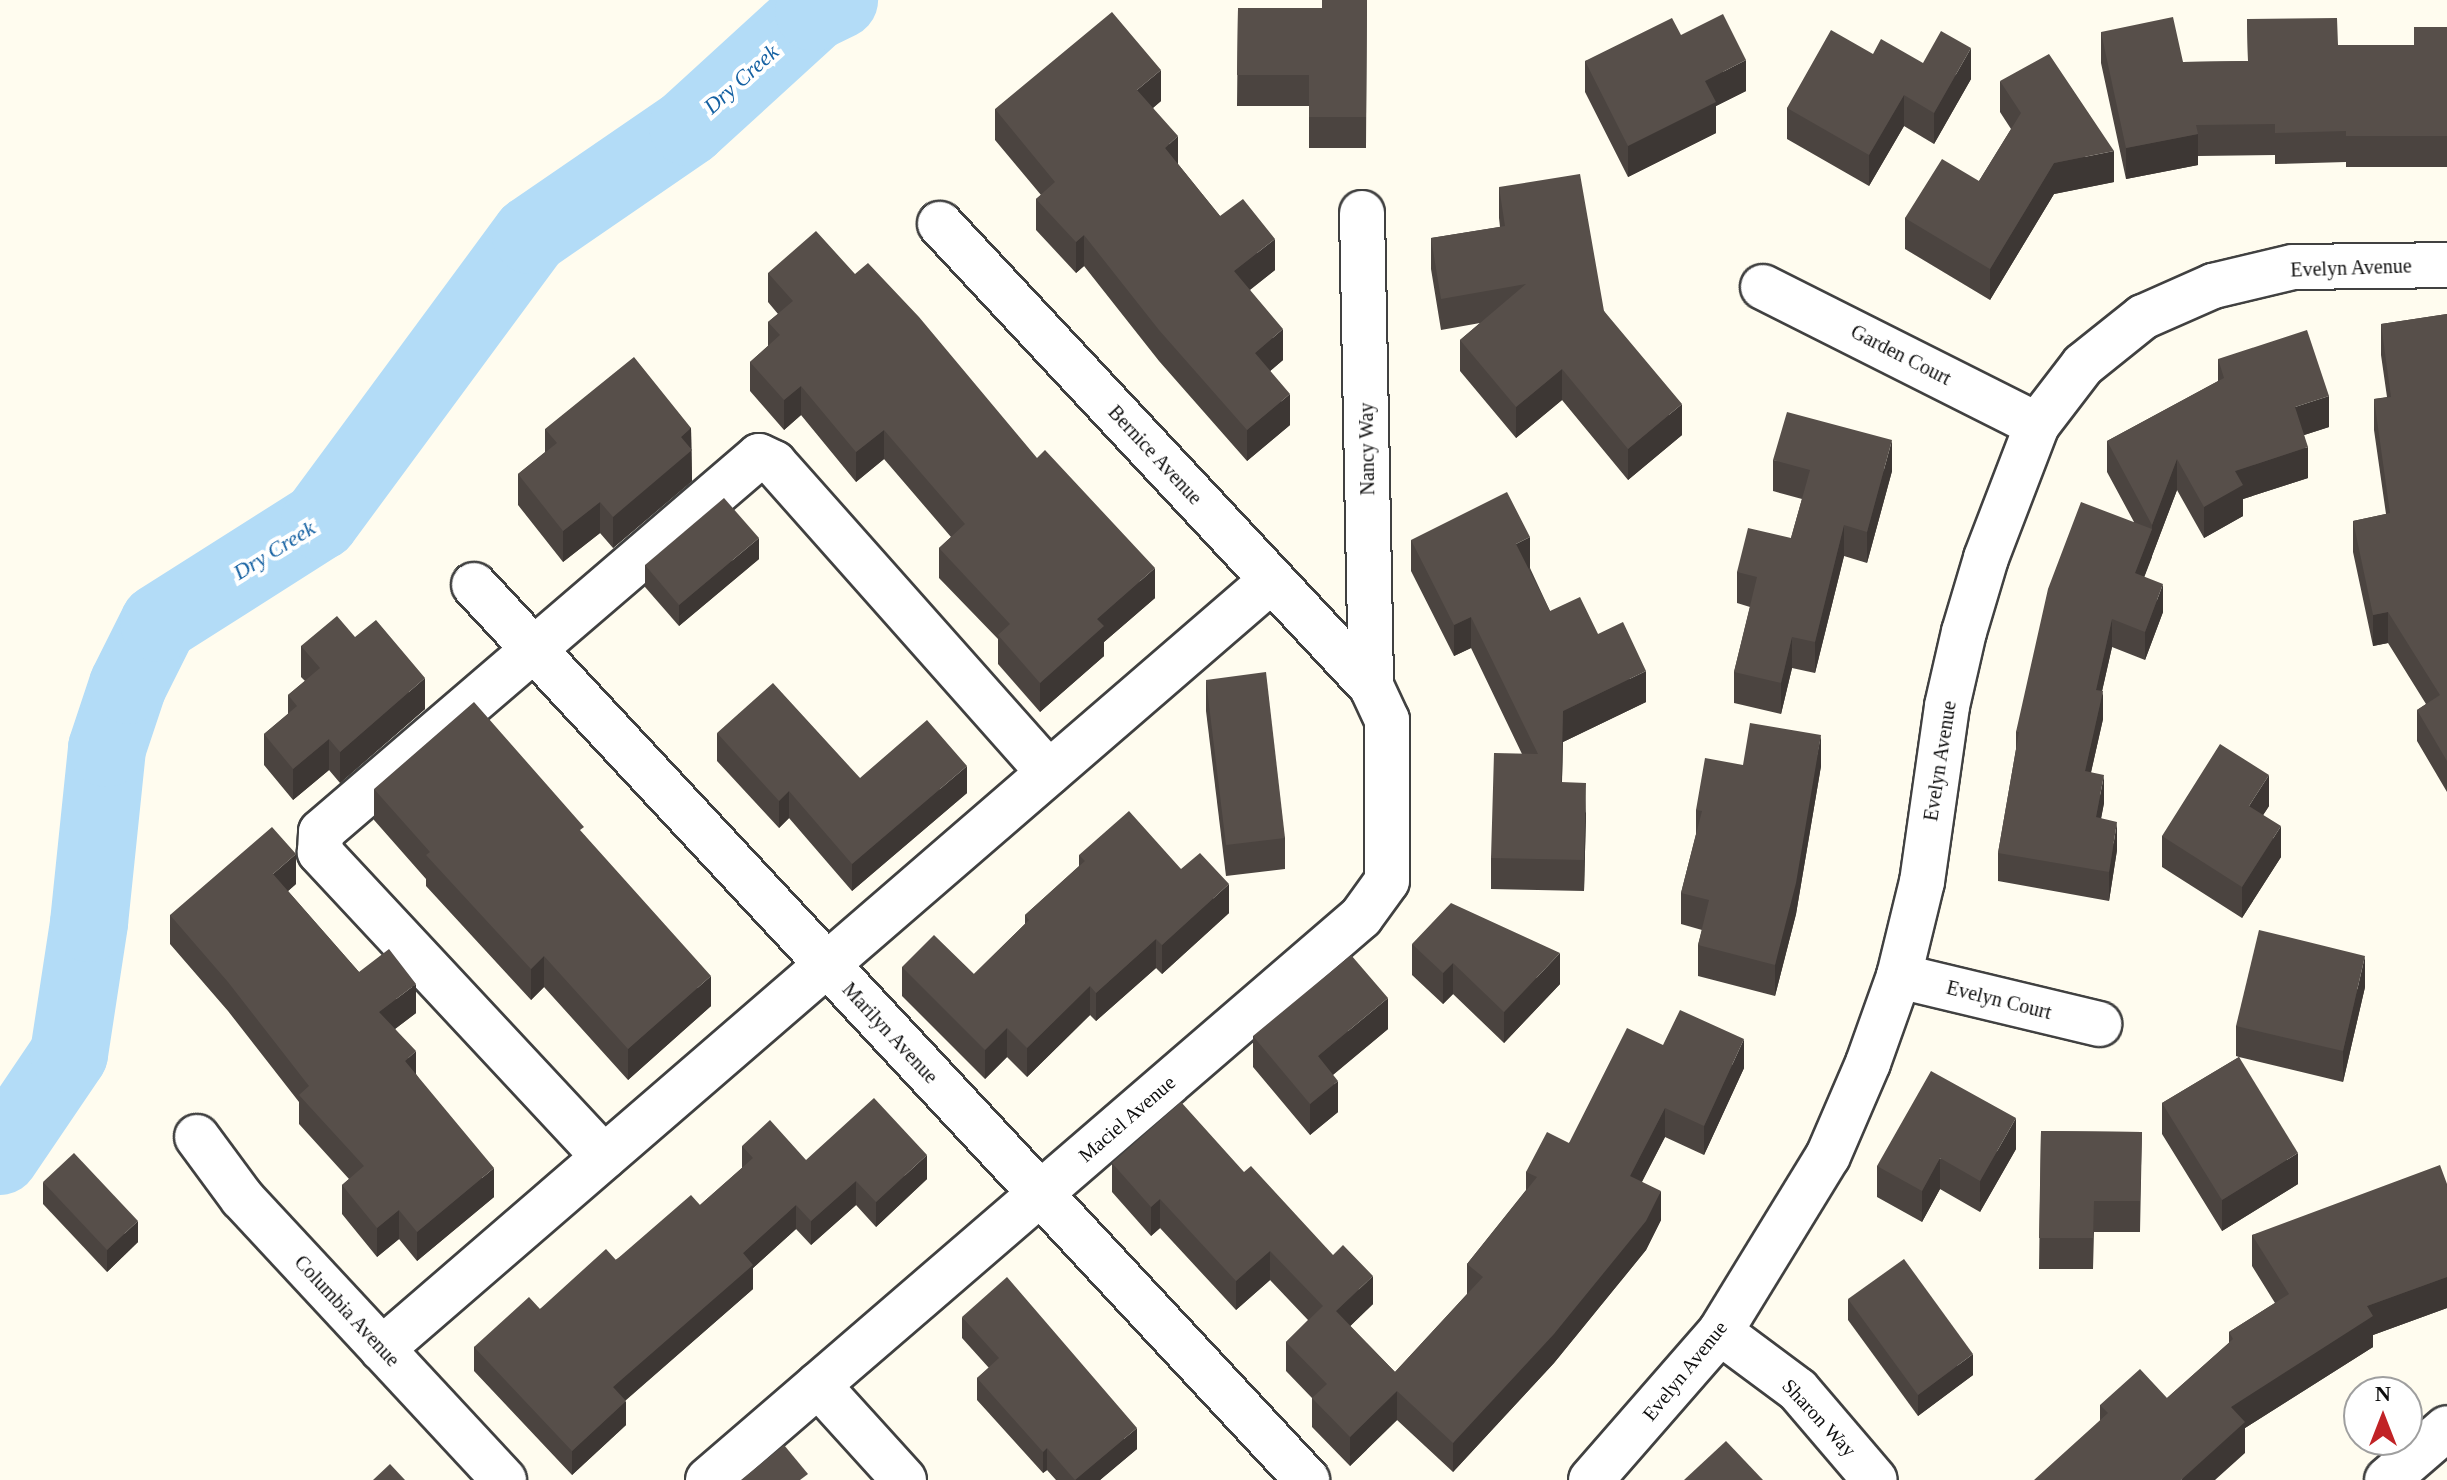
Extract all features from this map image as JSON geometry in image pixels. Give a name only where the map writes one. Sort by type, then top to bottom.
[{"type":"street","name":"Nancy Way","points":[[1362,213],[1371,686]]},
{"type":"street","name":"Bernice Avenue","points":[[940,224],[1371,686]]},
{"type":"street","name":"Evelyn Avenue","points":[[1591,1480],[1720,1332],[1828,1156],[1899,976],[1922,882],[1947,706],[1964,632],[1986,558],[2037,425],[2083,365],[2143,317],[2213,286],[2293,267],[2447,265]]},
{"type":"street","name":"Garden Court","points":[[1763,287],[2037,425]]},
{"type":"street","points":[[604,1157],[320,852],[321,832],[759,456],[774,463],[1049,773]]},
{"type":"street","points":[[382,1349],[1272,580]]},
{"type":"street","name":"Marilyn Avenue","points":[[474,585],[1307,1480]]},
{"type":"street","name":"Maciel Avenue","points":[[708,1480],[1361,917],[1387,881],[1387,720],[1371,686]]},
{"type":"street","name":"Evelyn Court","points":[[1899,976],[2099,1024]]},
{"type":"street","name":"Columbia Avenue","points":[[197,1137],[242,1198],[504,1480]]},
{"type":"street","name":"Sharon Way","points":[[1720,1332],[1798,1390],[1875,1480]]},
{"type":"street","points":[[818,1385],[904,1480]]},
{"type":"street","points":[[2387,1480],[2447,1428]]},
{"type":"building","points":[[1322,0],[1367,0],[1366,117],[1309,117],[1309,75],[1237,75],[1238,8],[1322,8]]},
{"type":"building","points":[[1112,12],[1161,70],[1137,90],[1178,136],[1165,148],[1220,216],[1243,199],[1275,239],[1234,271],[1283,329],[1255,353],[1290,394],[1247,430],[1159,330],[1084,235],[1076,242],[1036,199],[1055,182],[995,109]]},
{"type":"building","points":[[1723,14],[1746,60],[1705,81],[1716,102],[1628,146],[1585,61],[1672,18],[1681,35]]},
{"type":"building","points":[[2173,17],[2183,62],[2248,61],[2247,19],[2337,18],[2338,45],[2414,45],[2414,27],[2447,27],[2447,136],[2346,136],[2346,131],[2275,133],[2275,124],[2196,125],[2198,134],[2126,148],[2101,32]]},
{"type":"building","points":[[1831,30],[1873,54],[1881,39],[1923,63],[1941,31],[1971,48],[1934,113],[1904,95],[1869,155],[1787,108]]},
{"type":"building","points":[[2049,54],[2114,151],[2054,163],[1990,269],[1905,218],[1942,159],[1979,181],[2021,113],[2000,81]]},
{"type":"building","points":[[1580,174],[1604,311],[1682,404],[1628,449],[1562,369],[1516,407],[1460,340],[1526,284],[1441,299],[1431,238],[1505,226],[1499,187]]},
{"type":"building","points":[[816,231],[855,274],[868,263],[919,317],[1037,458],[1045,450],[1155,568],[1097,619],[1104,626],[1040,683],[998,635],[1010,624],[939,548],[965,524],[884,430],[856,452],[801,386],[784,400],[750,362],[780,335],[768,322],[793,301],[768,273]]},
{"type":"building","points":[[2447,314],[2447,761],[2417,710],[2440,695],[2388,612],[2373,615],[2353,521],[2390,513],[2374,399],[2391,397],[2381,324]]},
{"type":"building","points":[[2307,330],[2329,396],[2295,407],[2308,447],[2235,471],[2243,485],[2204,507],[2177,459],[2152,525],[2107,441],[2224,378],[2218,359]]},
{"type":"building","points":[[634,357],[691,428],[681,437],[692,450],[613,517],[600,502],[563,531],[518,474],[557,443],[545,429]]},
{"type":"building","points":[[1787,412],[1892,440],[1867,532],[1844,525],[1815,642],[1792,637],[1781,683],[1734,672],[1757,577],[1737,572],[1748,528],[1791,538],[1810,470],[1773,460]]},
{"type":"building","points":[[1507,492],[1530,537],[1516,544],[1550,611],[1580,597],[1598,634],[1623,622],[1646,671],[1563,711],[1561,782],[1586,783],[1584,860],[1491,858],[1494,753],[1538,754],[1471,617],[1454,625],[1411,540]]},
{"type":"building","points":[[724,498],[759,538],[679,605],[645,565]]},
{"type":"building","points":[[2081,502],[2152,529],[2135,573],[2163,584],[2145,632],[2112,619],[2096,690],[2103,691],[2085,771],[2104,775],[2096,817],[2117,822],[2109,872],[1998,853],[2019,732],[2016,732],[2048,589]]},
{"type":"building","points":[[337,616],[355,637],[376,620],[425,678],[340,752],[329,739],[293,769],[264,734],[297,706],[288,695],[320,668],[301,646]]},
{"type":"building","points":[[1266,672],[1285,838],[1226,845],[1206,680]]},
{"type":"building","points":[[773,683],[860,778],[927,720],[967,766],[852,864],[789,791],[779,801],[717,733]]},
{"type":"building","points":[[474,702],[584,827],[580,830],[711,976],[628,1049],[544,956],[531,969],[426,855],[430,852],[374,789]]},
{"type":"building","points":[[1750,723],[1821,735],[1796,883],[1775,965],[1698,945],[1709,900],[1681,893],[1702,811],[1696,810],[1705,758],[1743,765]]},
{"type":"building","points":[[2220,744],[2269,775],[2249,806],[2281,826],[2242,887],[2162,836]]},
{"type":"building","points":[[1129,811],[1181,869],[1200,853],[1229,884],[1162,945],[1156,939],[1096,993],[1090,986],[1027,1048],[1007,1028],[985,1050],[902,967],[934,935],[974,974],[1029,920],[1025,915],[1085,861],[1079,855]]},
{"type":"building","points":[[272,827],[296,854],[273,874],[359,972],[389,949],[416,984],[379,1012],[416,1051],[405,1061],[494,1168],[417,1232],[399,1210],[377,1228],[342,1185],[364,1166],[299,1095],[309,1086],[228,982],[170,915]]},
{"type":"building","points":[[1451,903],[1560,953],[1504,1012],[1453,963],[1443,973],[1412,944]]},
{"type":"building","points":[[2259,930],[2365,956],[2343,1051],[2236,1026]]},
{"type":"building","points":[[1351,955],[1388,998],[1318,1056],[1338,1081],[1310,1104],[1253,1036]]},
{"type":"building","points":[[1680,1010],[1744,1039],[1704,1126],[1665,1108],[1630,1176],[1661,1191],[1646,1221],[1554,1334],[1453,1443],[1397,1391],[1350,1437],[1312,1398],[1327,1384],[1286,1342],[1323,1306],[1270,1251],[1236,1281],[1160,1199],[1151,1207],[1112,1163],[1181,1102],[1244,1172],[1251,1166],[1333,1255],[1343,1245],[1373,1276],[1336,1311],[1395,1372],[1483,1277],[1467,1264],[1537,1177],[1526,1172],[1547,1132],[1569,1143],[1627,1028],[1663,1045]]},
{"type":"building","points":[[2239,1057],[2298,1153],[2222,1200],[2162,1103]]},
{"type":"building","points":[[1931,1071],[2016,1118],[1980,1181],[1940,1158],[1922,1191],[1877,1166]]},
{"type":"building","points":[[874,1098],[927,1155],[876,1202],[856,1181],[811,1221],[796,1205],[743,1253],[753,1265],[613,1387],[626,1401],[572,1451],[474,1347],[529,1297],[540,1309],[606,1249],[616,1260],[691,1195],[700,1205],[753,1158],[742,1146],[770,1120],[806,1160]]},
{"type":"building","points":[[2041,1131],[2142,1132],[2140,1201],[2094,1201],[2093,1238],[2039,1238]]},
{"type":"building","points":[[74,1153],[138,1221],[107,1250],[43,1182]]},
{"type":"building","points":[[2440,1165],[2447,1184],[2447,1277],[2367,1306],[2373,1316],[2231,1407],[2245,1422],[2181,1480],[2034,1480],[2108,1413],[2100,1405],[2140,1369],[2167,1398],[2233,1339],[2229,1332],[2289,1294],[2252,1235]]},
{"type":"building","points":[[1904,1259],[1973,1354],[1918,1395],[1848,1299]]},
{"type":"building","points":[[1007,1277],[1137,1428],[1075,1480],[1047,1448],[1043,1452],[977,1378],[999,1358],[962,1317]]},
{"type":"building","points":[[1726,1441],[1763,1480],[1684,1480]]},
{"type":"building","points":[[784,1445],[808,1474],[800,1480],[741,1480]]},
{"type":"building","points":[[390,1464],[405,1480],[373,1480]]},
{"type":"waterway","name":"Dry Creek","points":[[0,1156],[69,1054],[89,923],[107,748],[128,685],[159,623],[320,521],[531,235],[688,127],[814,12],[839,0]]}]
